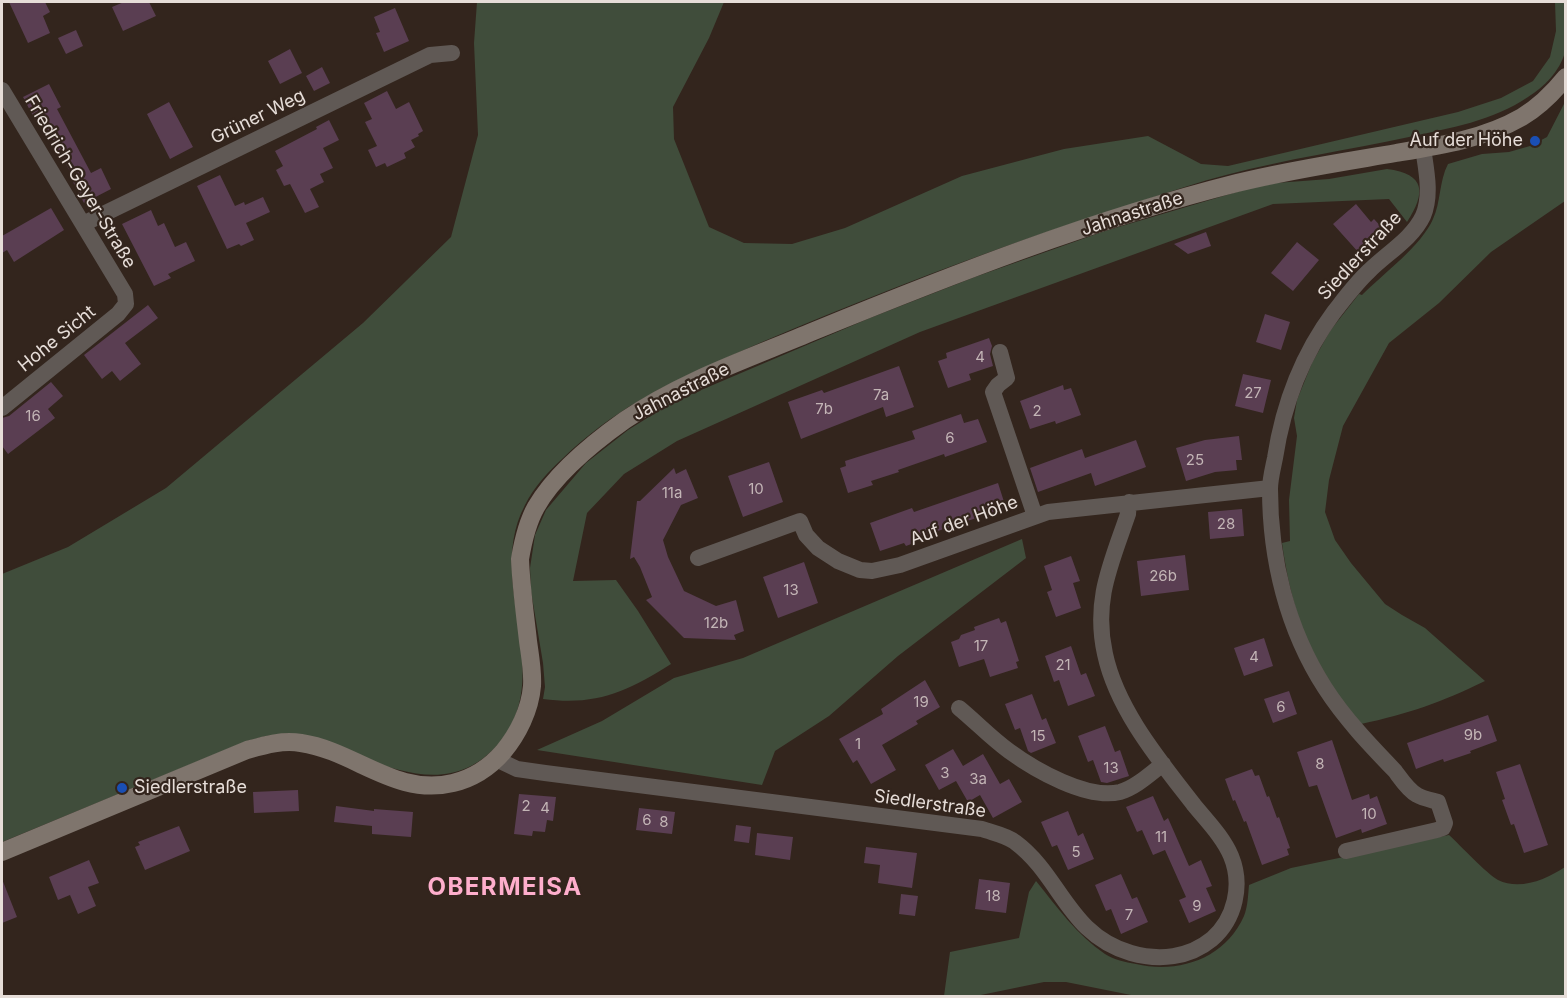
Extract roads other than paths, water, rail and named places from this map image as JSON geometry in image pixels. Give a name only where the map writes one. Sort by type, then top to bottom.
[{"type":"street","name":"Grüner Weg","points":[[83,224],[429,55],[452,53]]},
{"type":"street","name":"Jahnastraße","points":[[2,852],[247,750],[274,743],[299,742],[316,747],[383,776],[415,786],[437,786],[460,782],[479,773],[511,742],[523,721],[529,703],[532,687],[520,559],[528,526],[535,509],[569,468],[598,441],[636,413],[668,394],[705,377],[857,314],[1101,223],[1239,182],[1423,148],[1479,135],[1522,117],[1554,93],[1566,77]]},
{"type":"street","name":"Friedrich-Geyer-Straße","points":[[4,101],[125,294]]},
{"type":"street","name":"Siedlerstraße","points":[[1346,851],[1437,830],[1443,828],[1445,823],[1438,802],[1416,795],[1341,711],[1305,652],[1291,620],[1281,585],[1275,550],[1270,488],[1279,434],[1288,400],[1323,328],[1347,295],[1369,271],[1402,242],[1423,216],[1427,200],[1427,177],[1423,148]]},
{"type":"street","name":"Hohe Sicht","points":[[2,408],[118,315],[126,304],[125,294]]},
{"type":"street","points":[[1000,352],[1007,378],[993,392],[1035,516]]},
{"type":"street","name":"Auf der Höhe","points":[[698,558],[800,521],[807,535],[818,548],[838,561],[860,570],[872,571],[900,565],[1035,516],[1062,509],[1270,488]]},
{"type":"street","name":"Siedlerstraße","points":[[496,759],[517,769],[982,829],[1015,842],[1030,855],[1074,916],[1113,947],[1149,956],[1168,957],[1191,952],[1214,938],[1227,920],[1234,906],[1236,885],[1231,857],[1221,839],[1163,764],[1131,717],[1111,675],[1102,637],[1100,611],[1104,583],[1128,514],[1129,502]]},
{"type":"street","points":[[959,708],[1009,751],[1045,772],[1090,792],[1108,794],[1123,791],[1163,764]]},
{"type":"place","name":"Auf der Höhe","points":[[1535,141]]},
{"type":"place","name":"Siedlerstraße","points":[[122,788]]},
{"type":"district","name":"OBERMEISA","points":[[505,888]]}]
